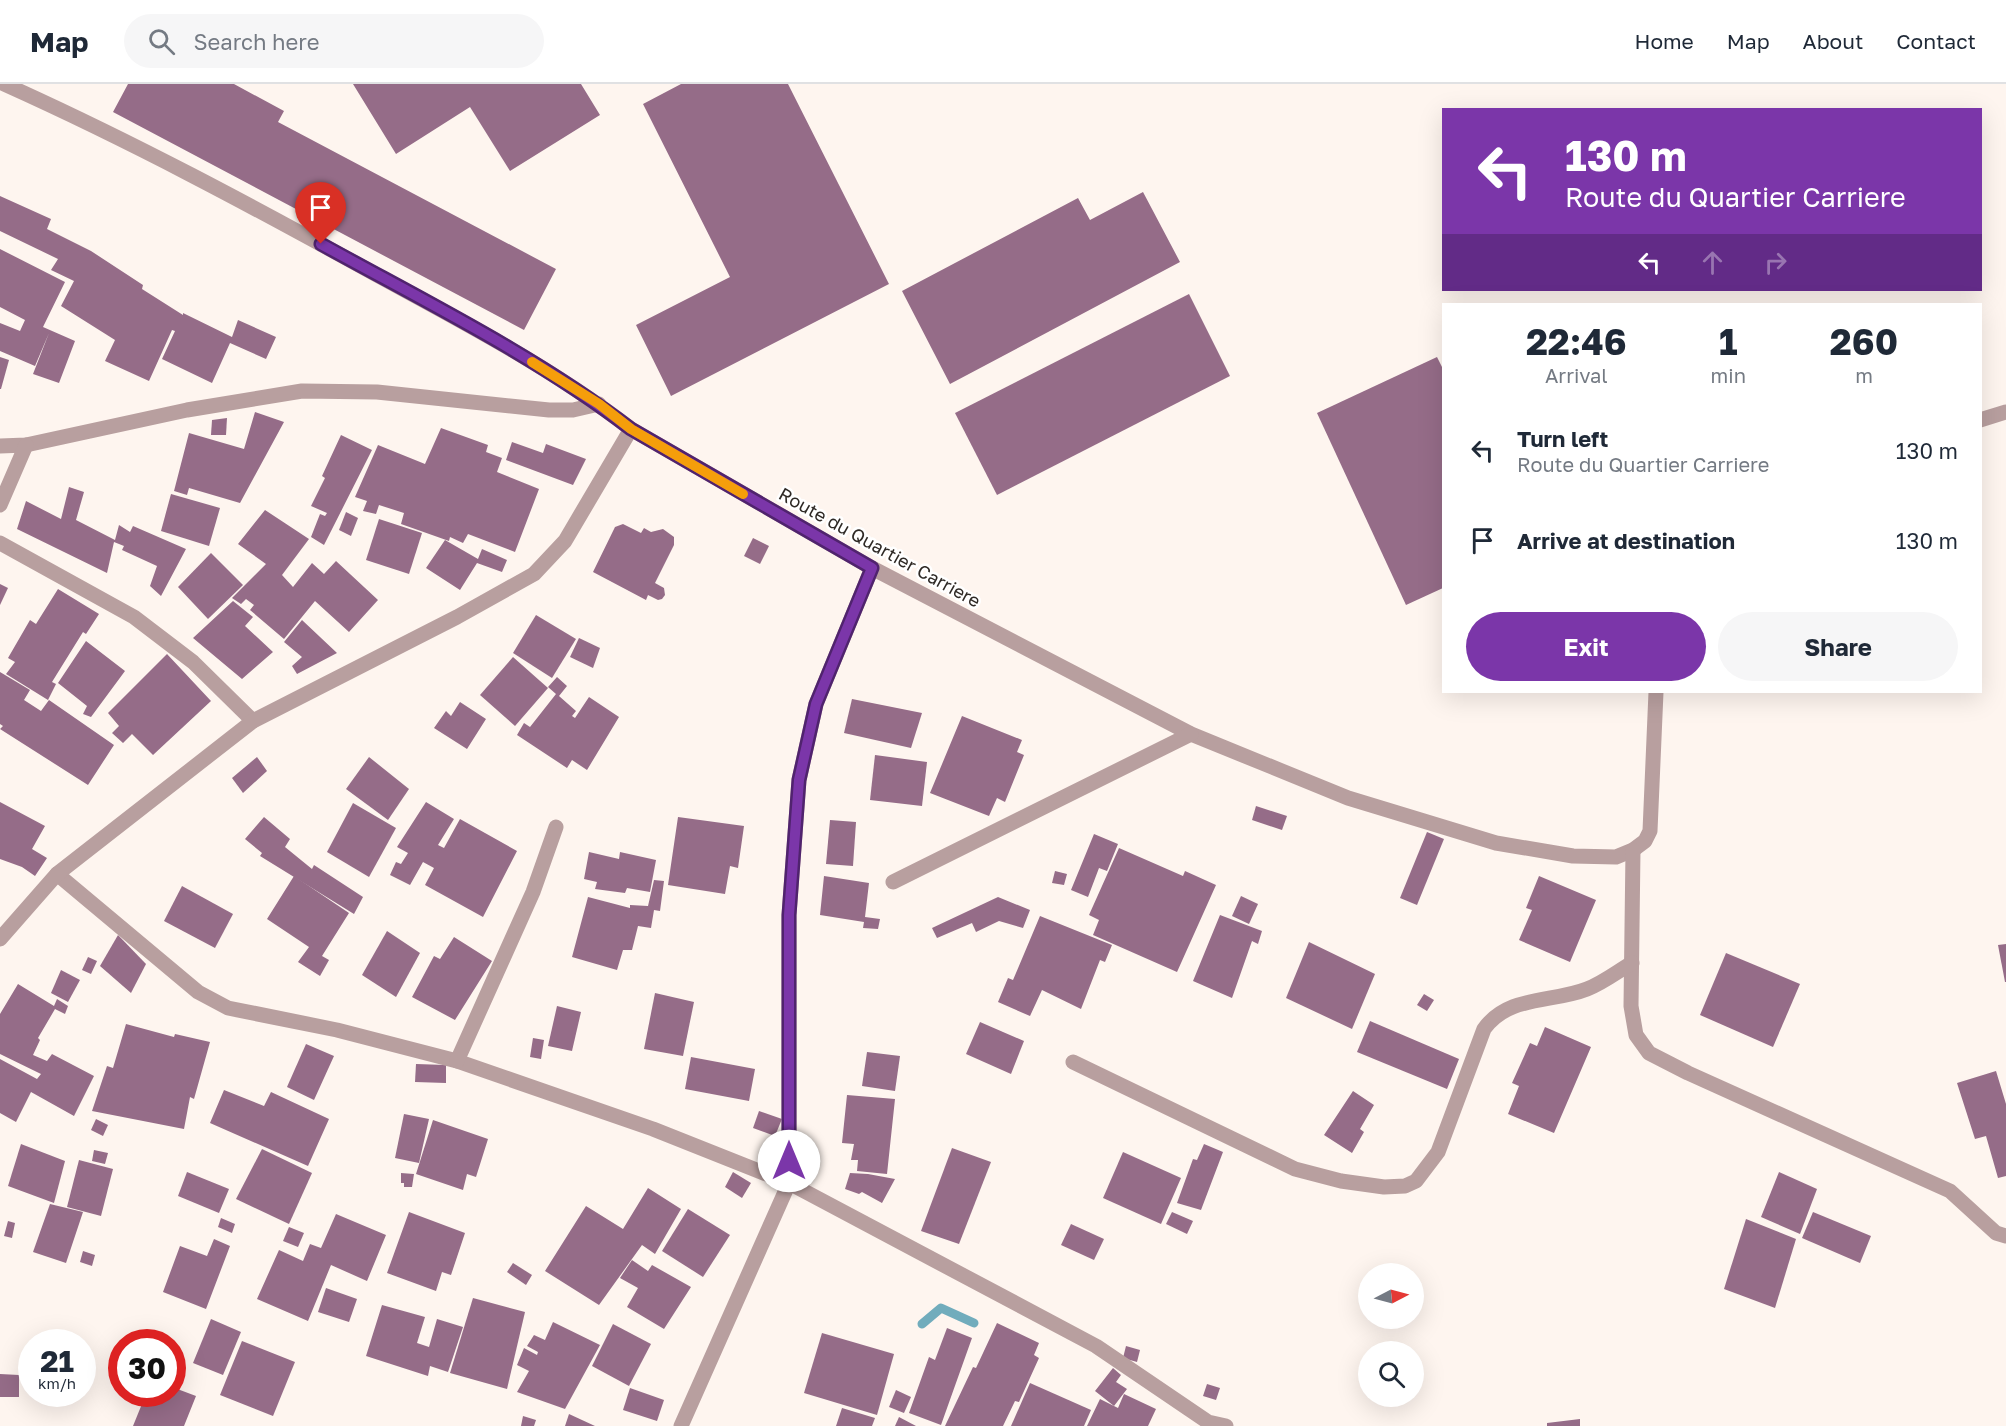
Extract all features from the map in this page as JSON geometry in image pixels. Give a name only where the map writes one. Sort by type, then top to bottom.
[{"type":"street","name":"Route du Quartier Carriere","points":[[4,84],[73,115],[258,210],[509,348],[599,404],[631,429],[872,568],[1191,734],[1348,798],[1496,843],[1573,856],[1616,857],[1633,850]]},
{"type":"street","points":[[0,446],[26,444],[187,410],[302,391],[377,392],[549,410],[573,410],[599,404]]},
{"type":"street","points":[[1982,419],[2006,412]]},
{"type":"street","points":[[0,939],[57,874],[253,722],[457,617],[534,574],[565,541],[631,429]]},
{"type":"street","points":[[0,506],[26,444]]},
{"type":"street","points":[[0,543],[134,617],[193,662],[253,722]]},
{"type":"street","points":[[681,1426],[789,1184],[789,915],[799,780],[816,704],[872,568]]},
{"type":"street","points":[[1656,693],[1650,831],[1645,841],[1633,850],[1630,1006],[1636,1035],[1649,1053],[1688,1073],[1950,1191],[1996,1233],[2006,1236]]},
{"type":"street","points":[[893,882],[1191,734]]},
{"type":"street","points":[[457,1061],[533,892],[556,827]]},
{"type":"street","points":[[57,874],[198,992],[228,1008],[337,1030],[457,1061],[653,1129],[789,1184],[1096,1346],[1208,1422],[1226,1426]]},
{"type":"street","points":[[1073,1062],[1295,1168],[1352,1182],[1384,1187],[1405,1186],[1416,1181],[1438,1152],[1484,1029],[1492,1017],[1507,1008],[1587,989],[1632,963]]},
{"type":"building","points":[[128,84],[234,84],[284,111],[278,122],[556,269],[524,330],[113,112]]},
{"type":"building","points":[[353,84],[581,84],[600,115],[510,171],[470,107],[396,154]]},
{"type":"building","points":[[681,84],[788,84],[889,284],[671,396],[636,325],[730,277],[643,104]]},
{"type":"building","points":[[1143,192],[1180,262],[950,384],[902,291],[1078,198],[1090,220]]},
{"type":"building","points":[[0,196],[51,219],[47,229],[91,251],[143,285],[142,289],[183,315],[183,313],[232,337],[238,320],[276,337],[266,359],[230,343],[212,383],[162,359],[175,331],[172,330],[149,381],[105,361],[115,340],[61,306],[74,281],[51,270],[58,259],[0,231]]},
{"type":"building","points":[[0,249],[65,282],[43,327],[75,341],[59,383],[33,374],[49,333],[35,366],[0,351],[0,323],[20,331],[25,320],[0,307]]},
{"type":"building","points":[[1189,294],[1230,376],[997,495],[955,413]]},
{"type":"building","points":[[0,357],[9,360],[1,389],[0,389]]},
{"type":"building","points":[[1437,357],[1442,367],[1442,588],[1406,605],[1317,413]]},
{"type":"building","points":[[255,412],[284,422],[240,503],[189,488],[187,495],[174,491],[189,433],[244,449]]},
{"type":"building","points":[[227,418],[226,435],[211,435],[212,420]]},
{"type":"building","points":[[441,428],[488,445],[486,452],[502,458],[497,472],[539,489],[515,552],[468,534],[463,543],[450,537],[449,541],[401,524],[404,513],[379,505],[376,514],[363,511],[367,501],[355,497],[378,445],[425,464]]},
{"type":"building","points":[[341,435],[372,450],[324,545],[311,537],[320,514],[325,516],[327,513],[311,506],[325,478],[322,476]]},
{"type":"building","points":[[512,442],[543,453],[546,444],[586,459],[573,485],[506,460]]},
{"type":"building","points":[[69,487],[84,492],[76,520],[115,540],[119,525],[130,532],[133,526],[186,549],[161,596],[150,586],[157,566],[122,550],[124,546],[114,542],[107,573],[17,529],[26,501],[61,519]]},
{"type":"building","points":[[171,494],[220,508],[209,546],[161,531]]},
{"type":"building","points":[[265,510],[309,539],[282,575],[293,587],[312,563],[324,574],[336,561],[378,600],[349,632],[315,601],[284,639],[250,610],[254,605],[246,599],[241,604],[232,598],[266,564],[238,544]]},
{"type":"building","points":[[346,512],[358,518],[351,536],[339,530]]},
{"type":"building","points":[[379,519],[422,533],[409,574],[366,560]]},
{"type":"building","points":[[623,524],[641,533],[644,528],[651,532],[663,529],[674,537],[674,545],[655,583],[664,588],[665,595],[662,599],[658,600],[648,595],[646,600],[593,572],[615,527]]},
{"type":"building","points":[[753,538],[769,546],[760,564],[744,556]]},
{"type":"building","points":[[445,540],[478,559],[482,549],[507,560],[502,572],[477,563],[460,590],[426,568]]},
{"type":"building","points":[[211,553],[243,585],[208,619],[178,587]]},
{"type":"building","points":[[0,584],[8,588],[0,605]]},
{"type":"building","points":[[58,589],[99,614],[86,634],[83,632],[52,682],[56,684],[48,700],[6,674],[15,662],[8,658],[30,620],[36,624]]},
{"type":"building","points":[[233,601],[253,617],[245,626],[273,652],[242,679],[193,638]]},
{"type":"building","points":[[536,615],[576,639],[552,678],[513,653]]},
{"type":"building","points":[[302,620],[337,653],[297,674],[292,666],[302,657],[284,642]]},
{"type":"building","points":[[579,638],[600,648],[593,668],[570,657]]},
{"type":"building","points":[[86,641],[125,671],[91,717],[83,714],[87,706],[58,683]]},
{"type":"building","points":[[167,654],[211,701],[153,755],[132,734],[123,743],[112,733],[119,726],[108,713]]},
{"type":"building","points":[[513,657],[548,688],[515,726],[480,695]]},
{"type":"building","points":[[0,672],[30,690],[24,700],[41,711],[49,700],[114,745],[88,785],[0,729],[3,726],[0,724]]},
{"type":"building","points":[[557,677],[567,686],[559,696],[576,711],[572,716],[575,718],[589,697],[619,717],[587,770],[572,760],[567,768],[517,735],[524,723],[530,727],[556,694],[548,687]]},
{"type":"building","points":[[852,699],[922,713],[911,748],[844,733]]},
{"type":"building","points":[[460,702],[486,719],[467,749],[434,728],[446,711],[451,716]]},
{"type":"building","points":[[962,716],[1022,740],[1017,752],[1024,755],[1005,802],[997,798],[989,816],[930,793]]},
{"type":"building","points":[[875,755],[927,762],[922,806],[870,800]]},
{"type":"building","points":[[257,757],[267,771],[243,793],[232,778]]},
{"type":"building","points":[[369,757],[409,789],[388,820],[346,789]]},
{"type":"building","points":[[0,802],[45,826],[32,849],[47,858],[35,876],[22,867],[0,859]]},
{"type":"building","points":[[426,802],[454,819],[438,845],[444,848],[460,819],[517,851],[483,917],[425,885],[434,868],[423,862],[410,885],[390,875],[396,862],[401,864],[408,853],[397,847]]},
{"type":"building","points":[[353,803],[396,828],[369,877],[327,852]]},
{"type":"building","points":[[1256,806],[1287,816],[1282,830],[1252,820]]},
{"type":"building","points":[[264,817],[290,839],[285,847],[312,869],[314,865],[363,897],[354,914],[260,856],[262,853],[245,839]]},
{"type":"building","points":[[678,817],[744,826],[738,868],[730,866],[725,894],[668,885]]},
{"type":"building","points":[[830,820],[856,822],[853,866],[826,864]]},
{"type":"building","points":[[1427,832],[1444,839],[1417,905],[1400,898]]},
{"type":"building","points":[[1094,834],[1118,844],[1107,871],[1099,868],[1088,897],[1071,890]]},
{"type":"building","points":[[1119,848],[1183,876],[1185,871],[1216,885],[1177,972],[1093,935],[1099,920],[1089,915]]},
{"type":"building","points":[[589,852],[619,859],[620,852],[656,860],[650,892],[627,888],[625,893],[595,889],[597,882],[584,879]]},
{"type":"building","points":[[1055,871],[1067,874],[1064,885],[1052,883]]},
{"type":"building","points":[[294,876],[349,913],[322,956],[329,960],[320,976],[298,962],[309,947],[267,919]]},
{"type":"building","points":[[824,876],[869,883],[865,917],[880,919],[878,929],[863,928],[864,922],[820,915]]},
{"type":"building","points":[[1539,876],[1596,900],[1570,962],[1519,940],[1532,910],[1526,908]]},
{"type":"building","points":[[654,880],[664,881],[660,911],[654,910],[651,928],[638,926],[632,950],[623,950],[617,970],[572,957],[588,897],[630,908],[630,905],[648,906]]},
{"type":"building","points":[[182,886],[233,914],[215,948],[164,921]]},
{"type":"building","points":[[1241,896],[1258,904],[1249,924],[1232,916]]},
{"type":"building","points":[[998,897],[1030,910],[1023,928],[999,921],[976,932],[972,923],[937,938],[932,928]]},
{"type":"building","points":[[1220,915],[1262,931],[1258,944],[1252,941],[1232,998],[1193,981]]},
{"type":"building","points":[[1040,916],[1112,945],[1105,962],[1100,960],[1081,1009],[1042,990],[1030,1016],[998,1002],[1008,978],[1013,980]]},
{"type":"building","points":[[387,931],[420,953],[396,997],[362,975]]},
{"type":"building","points":[[118,935],[146,964],[131,993],[100,966]]},
{"type":"building","points":[[454,937],[492,961],[455,1020],[412,997],[434,956],[440,959]]},
{"type":"building","points":[[1309,942],[1375,974],[1352,1029],[1286,998]]},
{"type":"building","points":[[2006,944],[2006,982],[2005,982],[1998,945]]},
{"type":"building","points":[[1726,953],[1800,984],[1773,1047],[1700,1015]]},
{"type":"building","points":[[88,957],[97,961],[91,974],[82,970]]},
{"type":"building","points":[[61,970],[80,980],[68,1002],[51,993]]},
{"type":"building","points":[[18,984],[54,1006],[57,999],[68,1006],[65,1014],[55,1009],[38,1038],[40,1040],[33,1055],[47,1061],[52,1054],[94,1076],[74,1116],[31,1092],[16,1122],[0,1113],[0,1059],[37,1079],[41,1074],[0,1054],[0,1014]]},
{"type":"building","points":[[655,993],[694,1002],[683,1056],[644,1049]]},
{"type":"building","points":[[1424,994],[1434,1000],[1427,1011],[1417,1005]]},
{"type":"building","points":[[557,1006],[581,1012],[572,1051],[548,1046]]},
{"type":"building","points":[[1370,1021],[1459,1059],[1447,1089],[1357,1052]]},
{"type":"building","points":[[980,1022],[1024,1041],[1011,1074],[966,1054]]},
{"type":"building","points":[[126,1024],[174,1037],[175,1034],[210,1042],[194,1099],[190,1097],[184,1129],[92,1111],[107,1066],[113,1068]]},
{"type":"building","points":[[1545,1027],[1591,1047],[1554,1133],[1508,1114],[1519,1086],[1512,1083],[1530,1043],[1537,1046]]},
{"type":"building","points":[[533,1038],[544,1040],[541,1059],[530,1057]]},
{"type":"building","points":[[306,1044],[334,1056],[314,1100],[287,1087]]},
{"type":"building","points":[[867,1052],[900,1056],[895,1091],[862,1086]]},
{"type":"building","points":[[691,1057],[755,1069],[749,1101],[685,1089]]},
{"type":"building","points":[[416,1064],[446,1065],[446,1083],[415,1082]]},
{"type":"building","points":[[1996,1071],[2006,1104],[2006,1176],[1998,1178],[1986,1136],[1975,1139],[1957,1083]]},
{"type":"building","points":[[224,1090],[264,1106],[271,1092],[329,1119],[308,1166],[210,1123]]},
{"type":"building","points":[[1353,1091],[1374,1105],[1360,1129],[1364,1132],[1352,1153],[1324,1135]]},
{"type":"building","points":[[847,1095],[895,1099],[887,1174],[857,1171],[858,1160],[851,1160],[854,1144],[842,1143]]},
{"type":"building","points":[[759,1111],[782,1119],[775,1136],[753,1128]]},
{"type":"building","points":[[404,1114],[429,1119],[419,1163],[395,1158]]},
{"type":"building","points":[[96,1119],[108,1125],[103,1136],[91,1130]]},
{"type":"building","points":[[433,1120],[488,1139],[476,1177],[467,1174],[463,1190],[416,1174]]},
{"type":"building","points":[[21,1144],[65,1161],[54,1203],[8,1186]]},
{"type":"building","points":[[1204,1144],[1223,1152],[1201,1210],[1177,1203],[1193,1159],[1197,1160]]},
{"type":"building","points":[[952,1148],[991,1162],[959,1244],[921,1231]]},
{"type":"building","points":[[262,1149],[312,1173],[289,1224],[236,1199]]},
{"type":"building","points":[[94,1150],[108,1153],[105,1164],[92,1161]]},
{"type":"building","points":[[1123,1152],[1181,1178],[1161,1224],[1103,1198]]},
{"type":"building","points":[[79,1160],[113,1169],[101,1216],[67,1207]]},
{"type":"building","points":[[187,1172],[229,1189],[219,1213],[178,1196]]},
{"type":"building","points":[[733,1172],[751,1183],[742,1198],[725,1187]]},
{"type":"building","points":[[1779,1172],[1817,1189],[1800,1234],[1761,1217]]},
{"type":"building","points":[[401,1173],[414,1174],[412,1187],[404,1187],[404,1183],[401,1183]]},
{"type":"building","points":[[850,1173],[895,1179],[882,1203],[862,1192],[859,1194],[845,1189]]},
{"type":"building","points":[[648,1188],[681,1209],[655,1254],[642,1245],[599,1305],[545,1271],[586,1206],[623,1229]]},
{"type":"building","points":[[50,1204],[83,1212],[66,1263],[33,1252]]},
{"type":"building","points":[[688,1209],[730,1235],[703,1277],[662,1251]]},
{"type":"building","points":[[409,1212],[465,1233],[451,1275],[442,1272],[436,1291],[387,1273]]},
{"type":"building","points":[[1172,1212],[1193,1221],[1187,1234],[1166,1224]]},
{"type":"building","points":[[1813,1212],[1871,1236],[1860,1263],[1802,1238]]},
{"type":"building","points":[[336,1214],[386,1235],[367,1281],[331,1265],[308,1321],[257,1299],[279,1250],[303,1261],[310,1244],[321,1248]]},
{"type":"building","points":[[221,1218],[235,1224],[232,1233],[218,1227]]},
{"type":"building","points":[[1746,1219],[1796,1239],[1775,1308],[1724,1289]]},
{"type":"building","points":[[8,1221],[15,1223],[12,1238],[4,1236]]},
{"type":"building","points":[[1071,1224],[1104,1239],[1094,1260],[1061,1245]]},
{"type":"building","points":[[289,1227],[304,1233],[298,1247],[283,1241]]},
{"type":"building","points":[[214,1239],[230,1246],[206,1309],[163,1292],[180,1246],[207,1256]]},
{"type":"building","points":[[83,1251],[95,1255],[92,1266],[80,1262]]},
{"type":"building","points":[[632,1260],[648,1271],[652,1265],[691,1287],[664,1329],[627,1307],[638,1288],[620,1278]]},
{"type":"building","points":[[513,1263],[532,1275],[526,1285],[507,1272]]},
{"type":"building","points":[[326,1288],[357,1299],[349,1322],[318,1312]]},
{"type":"building","points":[[473,1298],[525,1312],[507,1389],[450,1373]]},
{"type":"building","points":[[382,1305],[425,1317],[417,1343],[429,1347],[437,1319],[463,1327],[448,1372],[430,1366],[428,1376],[366,1356]]},
{"type":"building","points":[[211,1319],[241,1332],[223,1375],[193,1363]]},
{"type":"building","points":[[553,1322],[600,1345],[565,1409],[517,1392],[529,1371],[517,1365],[524,1348],[537,1355],[538,1352],[527,1346],[534,1335],[545,1340]]},
{"type":"building","points":[[997,1323],[1039,1343],[1034,1355],[1039,1358],[1019,1402],[1015,1401],[1003,1426],[945,1426],[973,1367],[976,1368]]},
{"type":"building","points":[[613,1324],[651,1344],[629,1386],[592,1366]]},
{"type":"building","points":[[947,1328],[972,1338],[941,1425],[909,1413],[929,1357],[935,1360]]},
{"type":"building","points":[[822,1333],[894,1354],[877,1415],[804,1393]]},
{"type":"building","points":[[242,1341],[295,1362],[273,1416],[220,1395]]},
{"type":"building","points":[[1126,1346],[1140,1350],[1137,1362],[1123,1358]]},
{"type":"building","points":[[1113,1368],[1121,1375],[1116,1382],[1127,1389],[1114,1406],[1095,1391]]},
{"type":"building","points":[[0,1374],[18,1375],[18,1397],[0,1397]]},
{"type":"building","points":[[1030,1383],[1091,1410],[1084,1426],[1011,1426]]},
{"type":"building","points":[[1207,1384],[1220,1388],[1216,1400],[1203,1396]]},
{"type":"building","points":[[630,1388],[664,1400],[657,1421],[623,1410]]},
{"type":"building","points":[[896,1390],[911,1397],[904,1413],[889,1407]]},
{"type":"building","points":[[186,1392],[196,1396],[184,1426],[133,1426],[141,1407],[186,1407]]},
{"type":"building","points":[[1124,1394],[1156,1409],[1148,1426],[1087,1426],[1100,1399],[1118,1408]]},
{"type":"building","points":[[842,1408],[875,1418],[872,1426],[836,1426]]},
{"type":"building","points":[[569,1414],[595,1426],[565,1426]]},
{"type":"building","points":[[523,1416],[536,1420],[534,1426],[521,1426]]},
{"type":"building","points":[[899,1417],[916,1426],[895,1426]]},
{"type":"building","points":[[1580,1419],[1580,1426],[1547,1426],[1547,1423]]},
{"type":"waterway","points":[[922,1324],[941,1308],[974,1323]]},
{"type":"slow traffic","points":[[532,362],[599,404],[631,429],[743,494]]},
{"type":"route","points":[[321,244],[509,348],[599,404],[631,429],[872,568],[816,704],[799,780],[789,915],[789,1161]]}]
